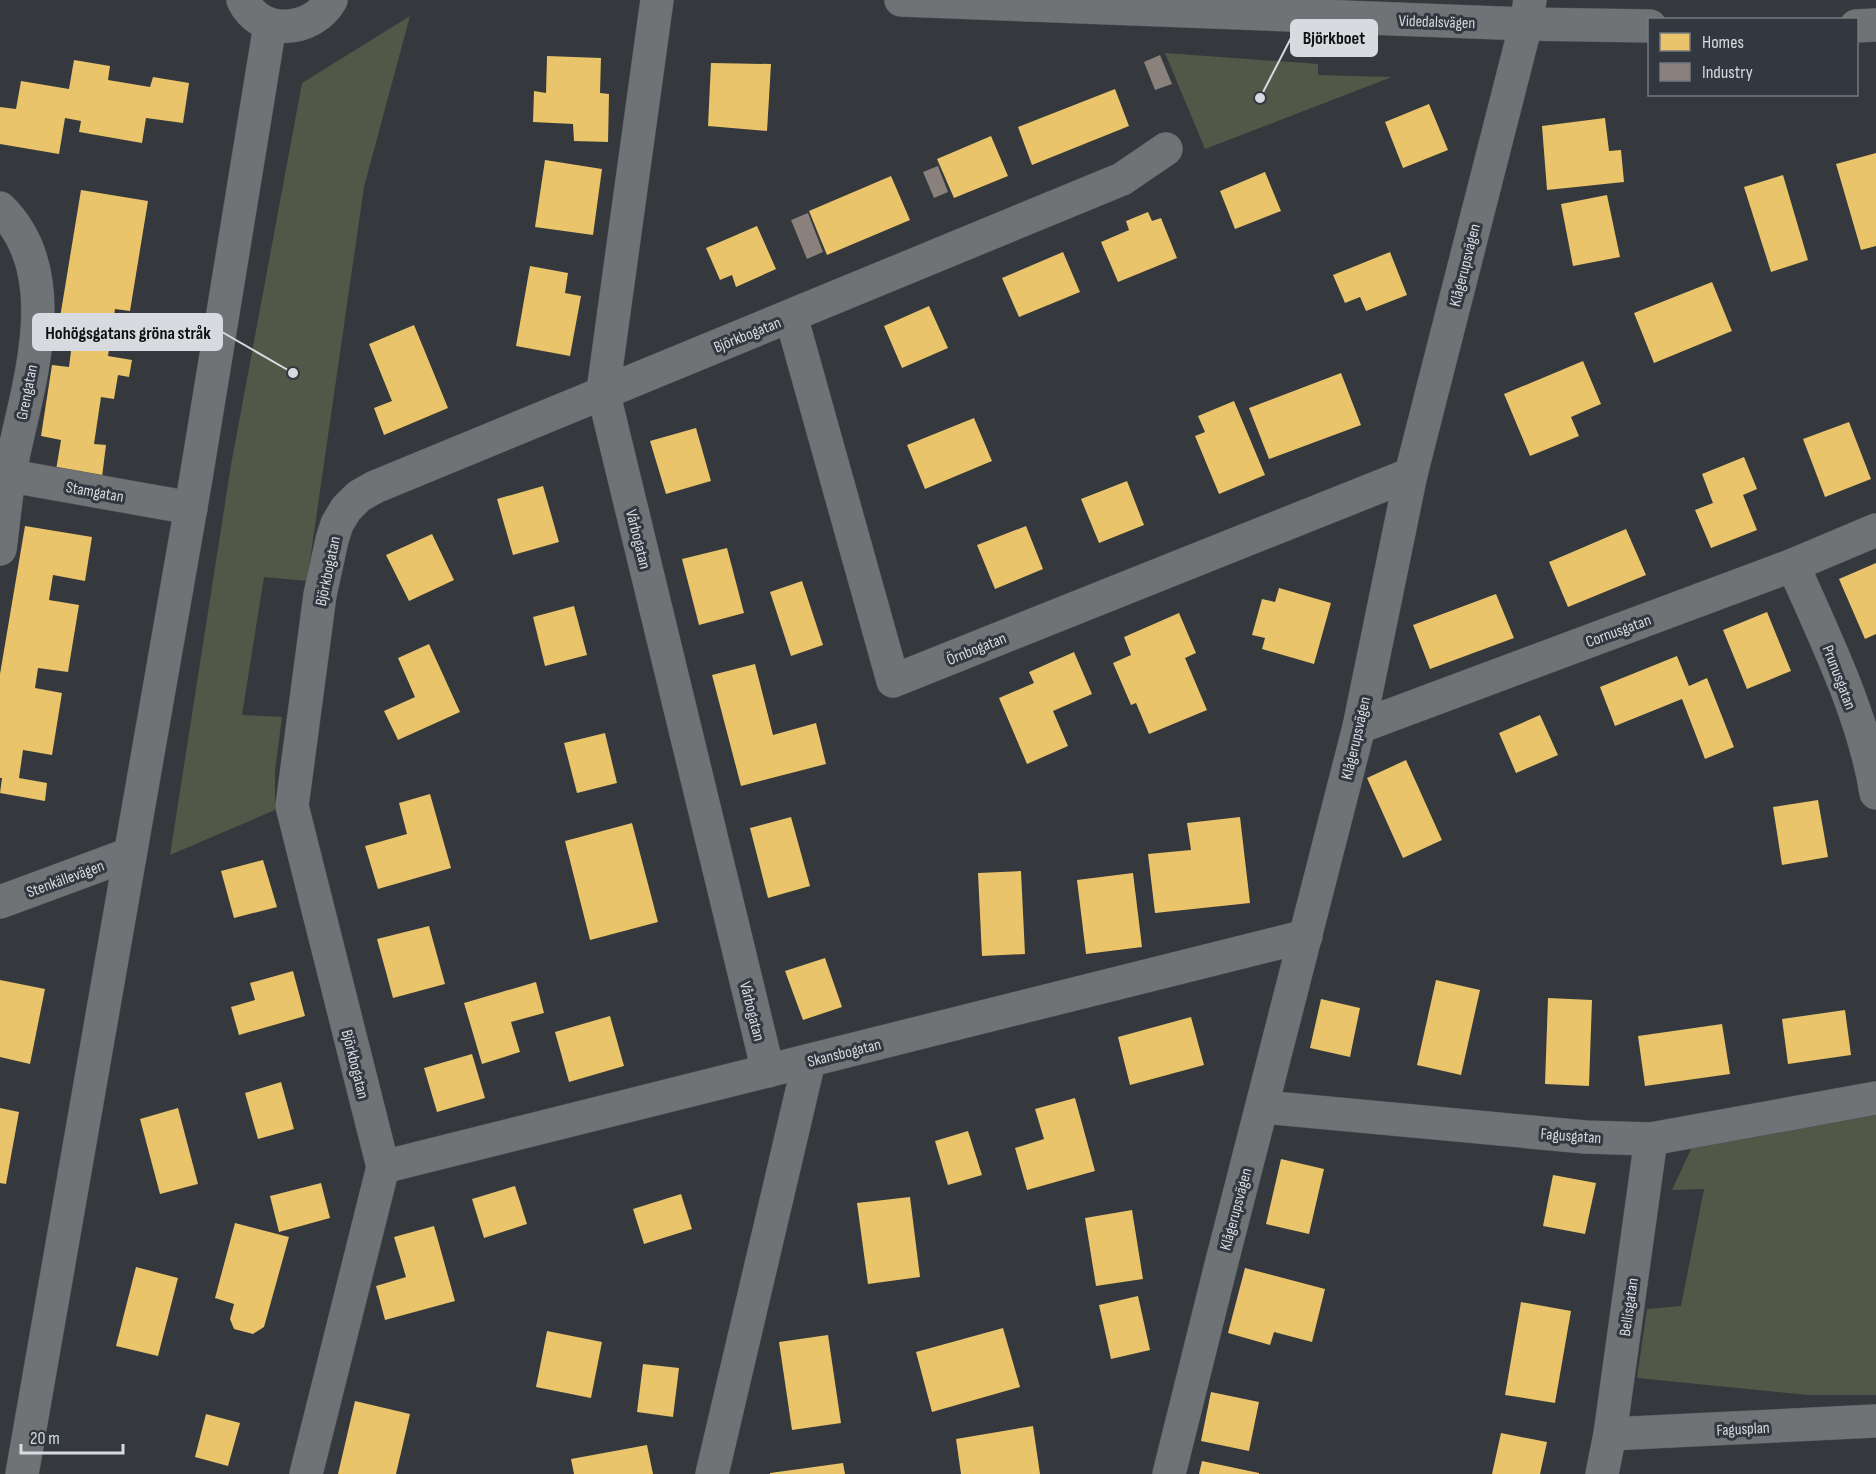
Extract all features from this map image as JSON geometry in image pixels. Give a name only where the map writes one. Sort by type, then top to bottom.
[{"type":"street","points":[[243,0],[246,7],[270,25],[299,26],[314,19],[327,8],[331,0]]},
{"type":"street","name":"Vårbogatan","points":[[657,0],[603,391],[768,1071]]},
{"type":"street","name":"Videdalsvägen","points":[[901,0],[1528,12],[1648,26]]},
{"type":"street","name":"Klågerupsvägen","points":[[1169,1474],[1359,727],[1411,474],[1528,12]]},
{"type":"street","points":[[22,1474],[191,508],[270,25]]},
{"type":"street","points":[[1858,26],[1876,26]]},
{"type":"street","name":"Björkbogatan","points":[[306,1474],[382,1167],[292,807],[320,594],[332,540],[337,524],[346,510],[359,496],[375,487],[603,391],[1122,179],[1166,149]]},
{"type":"street","name":"Grengatan","points":[[0,208],[19,233],[30,258],[38,286],[39,319],[5,475],[0,549]]},
{"type":"street","name":"Örnbogatan","points":[[791,316],[892,681],[1411,474]]},
{"type":"street","name":"Stamgatan","points":[[5,475],[191,508]]},
{"type":"street","name":"Cornusgatan","points":[[1359,727],[1793,565],[1876,530]]},
{"type":"street","name":"Prunusgatan","points":[[1793,565],[1828,644],[1854,713],[1873,771],[1876,793]]},
{"type":"street","name":"Stenkällevägen","points":[[0,902],[130,854]]},
{"type":"street","name":"Skansbogatan","points":[[382,1167],[1306,936]]},
{"type":"street","points":[[712,1474],[809,1060]]},
{"type":"street","name":"Fagusgatan","points":[[1263,1107],[1585,1137],[1651,1139],[1876,1098]]},
{"type":"street","name":"Bellisgatan","points":[[1602,1474],[1610,1434],[1651,1139]]},
{"type":"street","name":"Fagusplan","points":[[1610,1434],[1876,1420]]},
{"type":"green space","points":[[410,16],[364,187],[307,581],[264,577],[242,715],[282,717],[275,771],[275,810],[170,855],[231,465],[302,83]]},
{"type":"green space","points":[[1165,53],[1318,64],[1318,75],[1392,77],[1205,149]]},
{"type":"green space","points":[[1876,1115],[1876,1395],[1808,1395],[1637,1378],[1647,1309],[1681,1306],[1704,1189],[1672,1190],[1692,1147]]},
{"type":"building: Homes","points":[[547,56],[601,58],[600,93],[609,94],[608,142],[574,141],[573,124],[533,122],[534,91],[546,93]]},
{"type":"building: Homes","points":[[74,60],[110,66],[108,80],[150,87],[153,77],[189,83],[183,123],[146,118],[142,143],[79,132],[81,121],[65,118],[59,154],[0,144],[0,107],[16,109],[21,81],[69,89]]},
{"type":"building: Homes","points":[[711,63],[771,64],[767,131],[708,126]]},
{"type":"building: Homes","points":[[1115,89],[1129,126],[1032,165],[1018,127]]},
{"type":"building: Homes","points":[[1429,104],[1448,150],[1403,168],[1385,122]]},
{"type":"building: Homes","points":[[1605,118],[1609,151],[1621,150],[1624,182],[1547,190],[1542,126]]},
{"type":"building: Homes","points":[[991,136],[1008,176],[954,198],[937,159]]},
{"type":"building: Homes","points":[[1876,153],[1876,246],[1861,250],[1836,164]]},
{"type":"building: Homes","points":[[545,160],[602,169],[593,235],[535,227]]},
{"type":"building: Homes","points":[[1265,172],[1281,211],[1235,229],[1220,191]]},
{"type":"building: Homes","points":[[1783,175],[1808,260],[1771,272],[1744,187]]},
{"type":"building: Homes","points":[[891,176],[910,220],[827,255],[809,211]]},
{"type":"building: Homes","points":[[81,190],[148,201],[130,311],[115,309],[108,356],[132,360],[129,377],[118,375],[114,399],[101,397],[94,444],[106,445],[102,477],[56,470],[61,440],[41,436],[52,365],[69,367],[71,351],[55,348]]},
{"type":"building: Homes","points":[[1607,195],[1620,257],[1573,266],[1561,204]]},
{"type":"building: Homes","points":[[1148,212],[1152,221],[1161,218],[1177,258],[1118,282],[1101,242],[1129,230],[1126,221]]},
{"type":"building: Homes","points":[[757,226],[776,269],[736,287],[732,275],[720,280],[706,248]]},
{"type":"building: Homes","points":[[1063,252],[1080,292],[1019,317],[1002,278]]},
{"type":"building: Homes","points":[[1390,252],[1407,295],[1366,311],[1360,297],[1345,303],[1333,275]]},
{"type":"building: Homes","points":[[530,266],[568,273],[565,293],[581,296],[570,356],[516,346]]},
{"type":"building: Homes","points":[[1712,282],[1732,331],[1654,363],[1634,313]]},
{"type":"building: Homes","points":[[929,306],[948,348],[902,368],[884,326]]},
{"type":"building: Homes","points":[[414,325],[448,408],[384,435],[374,408],[392,401],[369,344]]},
{"type":"building: Homes","points":[[1583,361],[1601,404],[1571,417],[1579,436],[1530,456],[1504,394]]},
{"type":"building: Homes","points":[[1341,373],[1361,425],[1269,459],[1249,408]]},
{"type":"building: Homes","points":[[1234,401],[1265,475],[1219,494],[1195,436],[1205,432],[1198,416]]},
{"type":"building: Homes","points":[[974,418],[992,461],[925,489],[907,445]]},
{"type":"building: Homes","points":[[1849,422],[1871,479],[1825,497],[1803,439]]},
{"type":"building: Homes","points":[[696,428],[711,481],[666,494],[650,441]]},
{"type":"building: Homes","points":[[1744,457],[1757,489],[1743,495],[1757,530],[1711,548],[1695,510],[1713,503],[1702,474]]},
{"type":"building: Homes","points":[[1127,481],[1144,525],[1099,543],[1081,499]]},
{"type":"building: Homes","points":[[543,486],[559,542],[513,555],[497,499]]},
{"type":"building: Homes","points":[[25,526],[92,537],[85,581],[53,575],[49,600],[79,605],[68,672],[38,668],[35,688],[62,693],[52,755],[23,750],[19,778],[47,783],[45,801],[0,793],[2,778],[0,778],[0,674]]},
{"type":"building: Homes","points":[[1026,526],[1043,569],[995,589],[977,545]]},
{"type":"building: Homes","points":[[1626,529],[1646,575],[1568,607],[1549,562]]},
{"type":"building: Homes","points":[[432,534],[454,580],[409,601],[386,555]]},
{"type":"building: Homes","points":[[727,548],[744,613],[699,625],[682,559]]},
{"type":"building: Homes","points":[[1876,563],[1876,634],[1865,639],[1839,579]]},
{"type":"building: Homes","points":[[802,581],[823,645],[791,656],[770,592]]},
{"type":"building: Homes","points":[[1279,588],[1331,603],[1314,664],[1262,649],[1265,638],[1252,635],[1262,599],[1275,602]]},
{"type":"building: Homes","points":[[1496,594],[1514,638],[1430,669],[1413,625]]},
{"type":"building: Homes","points":[[574,606],[587,655],[545,666],[533,617]]},
{"type":"building: Homes","points":[[1767,612],[1791,671],[1747,689],[1723,630]]},
{"type":"building: Homes","points":[[1179,613],[1196,653],[1185,658],[1207,710],[1149,734],[1136,703],[1131,705],[1113,663],[1131,655],[1124,637]]},
{"type":"building: Homes","points":[[429,644],[460,712],[398,740],[384,711],[415,697],[398,658]]},
{"type":"building: Homes","points":[[1074,652],[1092,694],[1053,711],[1068,746],[1027,764],[999,698],[1034,683],[1029,672]]},
{"type":"building: Homes","points":[[1677,656],[1689,686],[1707,678],[1734,747],[1705,759],[1682,699],[1615,726],[1600,687]]},
{"type":"building: Homes","points":[[755,664],[773,735],[816,723],[826,764],[741,786],[712,675]]},
{"type":"building: Homes","points":[[1540,715],[1558,755],[1516,773],[1499,733]]},
{"type":"building: Homes","points":[[605,733],[617,783],[577,793],[564,743]]},
{"type":"building: Homes","points":[[1406,760],[1442,840],[1403,858],[1367,778]]},
{"type":"building: Homes","points":[[430,794],[451,868],[378,889],[365,846],[407,834],[399,803]]},
{"type":"building: Homes","points":[[1818,800],[1828,857],[1782,865],[1773,807]]},
{"type":"building: Homes","points":[[791,817],[810,886],[768,898],[750,828]]},
{"type":"building: Homes","points":[[1240,817],[1250,903],[1155,913],[1148,854],[1191,850],[1187,823]]},
{"type":"building: Homes","points":[[632,823],[658,922],[590,940],[565,841]]},
{"type":"building: Homes","points":[[263,860],[277,907],[234,918],[221,871]]},
{"type":"building: Homes","points":[[1021,871],[1025,954],[982,956],[978,873]]},
{"type":"building: Homes","points":[[1133,873],[1142,947],[1086,954],[1077,880]]},
{"type":"building: Homes","points":[[429,926],[445,984],[393,998],[377,939]]},
{"type":"building: Homes","points":[[825,958],[842,1007],[803,1020],[785,971]]},
{"type":"building: Homes","points":[[293,971],[305,1016],[239,1035],[231,1007],[255,1000],[250,983]]},
{"type":"building: Homes","points":[[0,980],[45,989],[30,1064],[0,1057]]},
{"type":"building: Homes","points":[[1436,980],[1480,990],[1461,1075],[1417,1065]]},
{"type":"building: Homes","points":[[536,982],[544,1013],[511,1022],[520,1052],[482,1064],[464,1003]]},
{"type":"building: Homes","points":[[1548,998],[1592,1000],[1589,1086],[1545,1084]]},
{"type":"building: Homes","points":[[1321,999],[1360,1008],[1350,1057],[1310,1048]]},
{"type":"building: Homes","points":[[1845,1010],[1851,1055],[1788,1064],[1782,1019]]},
{"type":"building: Homes","points":[[610,1016],[624,1066],[569,1082],[555,1032]]},
{"type":"building: Homes","points":[[1191,1017],[1204,1065],[1130,1085],[1118,1037]]},
{"type":"building: Homes","points":[[1722,1024],[1730,1074],[1645,1086],[1638,1036]]},
{"type":"building: Homes","points":[[472,1054],[485,1098],[437,1112],[424,1068]]},
{"type":"building: Homes","points":[[281,1082],[294,1129],[258,1139],[245,1093]]},
{"type":"building: Homes","points":[[1075,1098],[1095,1171],[1027,1190],[1015,1148],[1044,1139],[1035,1109]]},
{"type":"building: Homes","points":[[0,1108],[19,1112],[6,1184],[0,1183]]},
{"type":"building: Homes","points":[[178,1108],[198,1184],[160,1194],[140,1119]]},
{"type":"building: Homes","points":[[968,1131],[982,1175],[948,1185],[935,1141]]},
{"type":"building: Homes","points":[[1281,1159],[1324,1169],[1309,1234],[1266,1224]]},
{"type":"building: Homes","points":[[1553,1175],[1596,1183],[1585,1234],[1543,1226]]},
{"type":"building: Homes","points":[[321,1183],[330,1218],[279,1232],[270,1196]]},
{"type":"building: Homes","points":[[515,1186],[527,1224],[484,1238],[472,1199]]},
{"type":"building: Homes","points":[[681,1194],[692,1229],[644,1244],[633,1209]]},
{"type":"building: Homes","points":[[910,1197],[920,1277],[868,1284],[857,1203]]},
{"type":"building: Homes","points":[[1132,1210],[1143,1279],[1096,1286],[1085,1218]]},
{"type":"building: Homes","points":[[235,1223],[289,1237],[264,1327],[253,1334],[234,1329],[230,1319],[234,1304],[215,1298]]},
{"type":"building: Homes","points":[[434,1226],[455,1301],[385,1320],[376,1286],[406,1277],[394,1237]]},
{"type":"building: Homes","points":[[136,1267],[178,1278],[158,1356],[116,1346]]},
{"type":"building: Homes","points":[[1245,1268],[1325,1289],[1312,1342],[1274,1332],[1270,1345],[1228,1333]]},
{"type":"building: Homes","points":[[1138,1296],[1150,1350],[1111,1359],[1099,1305]]},
{"type":"building: Homes","points":[[1521,1302],[1571,1311],[1555,1403],[1505,1395]]},
{"type":"building: Homes","points":[[1003,1328],[1020,1387],[932,1412],[916,1352]]},
{"type":"building: Homes","points":[[547,1331],[602,1342],[591,1398],[536,1387]]},
{"type":"building: Homes","points":[[828,1335],[841,1423],[792,1430],[779,1342]]},
{"type":"building: Homes","points":[[643,1364],[679,1368],[673,1417],[637,1412]]},
{"type":"building: Homes","points":[[1211,1392],[1259,1402],[1249,1451],[1201,1441]]},
{"type":"building: Homes","points":[[355,1401],[410,1414],[396,1474],[338,1474]]},
{"type":"building: Homes","points":[[206,1414],[240,1423],[228,1466],[195,1457]]},
{"type":"building: Homes","points":[[1033,1426],[1040,1474],[961,1474],[956,1439]]},
{"type":"building: Homes","points":[[1501,1433],[1547,1442],[1540,1474],[1492,1474]]},
{"type":"building: Homes","points":[[647,1445],[653,1474],[574,1474],[571,1459]]},
{"type":"building: Homes","points":[[1202,1461],[1259,1473],[1259,1474],[1199,1474]]},
{"type":"building: Homes","points":[[843,1463],[845,1474],[770,1474],[770,1473]]},
{"type":"building: Industry","points":[[1160,55],[1172,84],[1155,90],[1144,62]]},
{"type":"building: Industry","points":[[938,166],[948,192],[934,198],[923,172]]},
{"type":"building: Industry","points":[[808,213],[823,252],[807,259],[791,220]]},
{"type":"place","name":"Björkboet","points":[[1260,98]]},
{"type":"place","name":"Hohögsgatans gröna stråk","points":[[293,373]]}]
